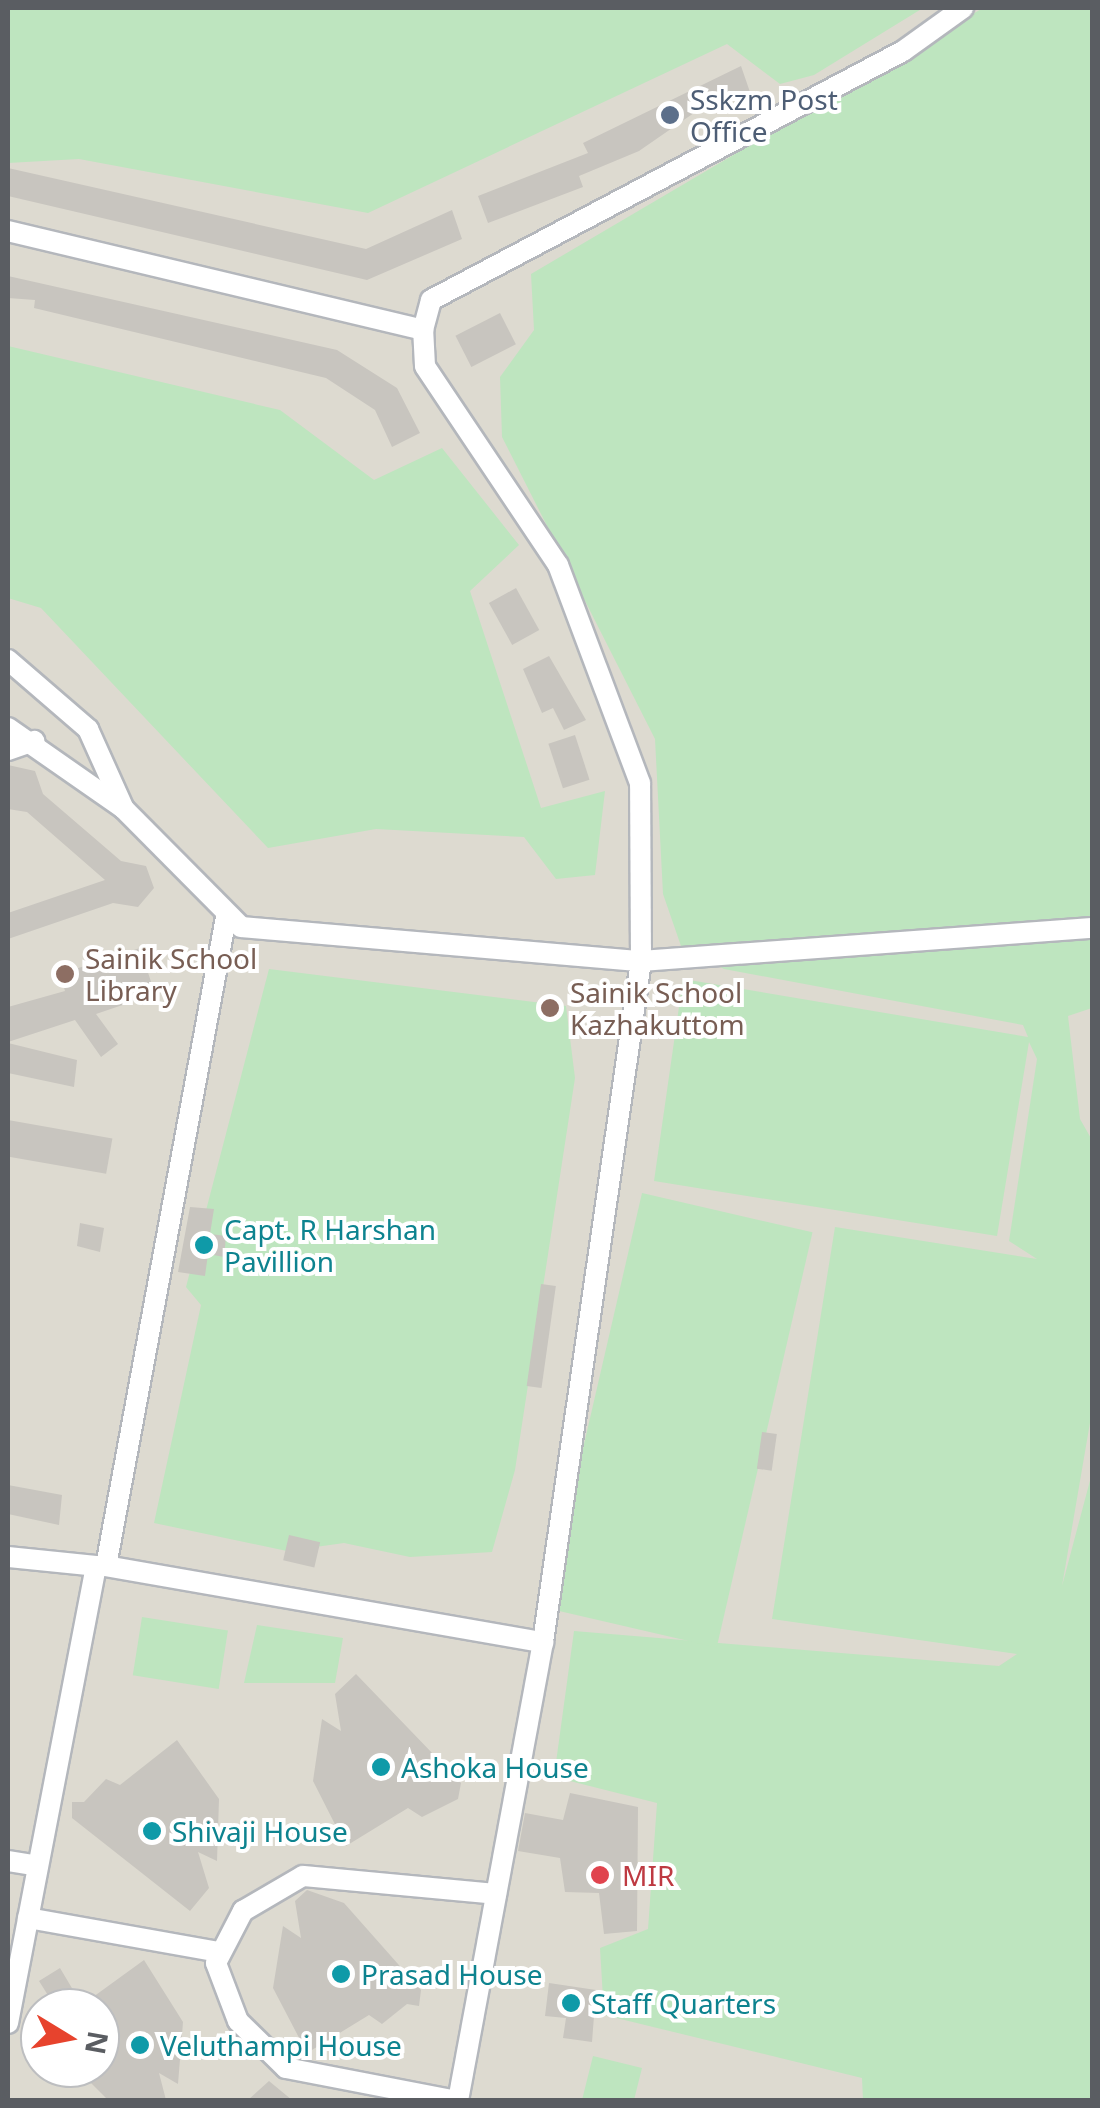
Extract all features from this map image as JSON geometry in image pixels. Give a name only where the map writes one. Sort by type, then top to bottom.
[{"type":"street","points":[[496,1894],[303,1876],[243,1911],[219,1952],[238,2021],[286,2068],[455,2100],[496,1894],[543,1642],[641,961],[640,783],[627,731],[558,565],[426,366],[423,330],[431,300],[903,51],[963,8]]},
{"type":"street","points":[[8,231],[423,330]]},
{"type":"street","points":[[8,660],[88,729],[124,809]]},
{"type":"street","points":[[8,728],[34,742],[124,809],[226,917],[241,927],[641,961],[1092,928]]},
{"type":"street","points":[[8,750],[34,742]]},
{"type":"street","points":[[8,2023],[226,917]]},
{"type":"street","points":[[8,1557],[101,1566],[543,1642]]},
{"type":"street","points":[[8,1861],[38,1866]]},
{"type":"street","points":[[28,1918],[219,1952]]},
{"type":"shaded area","name":"Sainik School Kazhakuttom","points":[[8,8],[1092,8],[1092,2100],[8,2100]]},
{"type":"green space","points":[[8,8],[923,8],[814,75],[780,84],[727,44],[368,213],[79,159],[8,163]]},
{"type":"green space","points":[[983,8],[1092,8],[1092,1008],[1068,1016],[1080,1119],[1092,1140],[1092,1411],[1062,1586],[1092,1473],[1092,2100],[863,2100],[862,2078],[604,2015],[600,1948],[648,1929],[657,1803],[554,1777],[574,1631],[999,1666],[1017,1654],[772,1619],[835,1227],[1037,1259],[1009,1241],[1037,1059],[1029,1042],[997,1236],[654,1181],[683,979],[1028,1037],[1023,1025],[724,969],[681,946],[663,894],[655,739],[502,437],[500,377],[534,330],[531,274]]},
{"type":"green space","points":[[8,346],[280,410],[374,480],[442,448],[519,545],[470,591],[541,808],[605,791],[595,875],[556,879],[524,837],[376,829],[268,848],[41,608],[8,598]]},
{"type":"green space","points":[[269,969],[566,1006],[575,1078],[515,1470],[492,1552],[410,1557],[344,1543],[287,1551],[154,1523],[201,1305],[186,1287]]},
{"type":"green space","points":[[642,1193],[813,1232],[717,1647],[546,1608]]},
{"type":"green space","points":[[142,1617],[228,1631],[219,1689],[133,1675]]},
{"type":"green space","points":[[257,1625],[343,1638],[335,1683],[244,1683]]},
{"type":"green space","points":[[593,2056],[642,2068],[634,2100],[582,2100]]},
{"type":"building","points":[[741,66],[751,95],[704,106],[639,151],[579,176],[583,187],[488,223],[478,196],[588,153],[583,143]]},
{"type":"building","points":[[8,168],[366,249],[452,210],[462,239],[367,280],[8,196]]},
{"type":"building","points":[[8,276],[337,350],[397,388],[420,433],[392,447],[375,410],[326,378],[34,308],[35,300],[8,298]]},
{"type":"building","points":[[500,313],[516,344],[471,367],[455,336]]},
{"type":"building","points":[[516,588],[539,630],[512,645],[489,603]]},
{"type":"building","points":[[549,656],[586,720],[564,730],[553,708],[542,713],[523,669]]},
{"type":"building","points":[[575,735],[590,780],[563,788],[548,744]]},
{"type":"building","points":[[8,765],[35,771],[43,794],[121,861],[146,866],[154,888],[138,907],[113,903],[8,939],[8,913],[105,880],[27,812],[8,809]]},
{"type":"building","points":[[140,948],[155,994],[96,1014],[118,1044],[101,1057],[75,1020],[8,1042],[8,1007],[65,991],[60,974]]},
{"type":"building","points":[[8,1043],[77,1060],[74,1087],[8,1073]]},
{"type":"building","points":[[8,1120],[112,1138],[106,1174],[8,1157]]},
{"type":"building","name":"Capt. R Harshan Pavillion","points":[[190,1207],[214,1209],[210,1234],[226,1236],[224,1257],[208,1254],[205,1276],[178,1272]]},
{"type":"building","points":[[80,1223],[104,1228],[100,1252],[77,1246]]},
{"type":"building","points":[[541,1284],[556,1286],[542,1388],[527,1386]]},
{"type":"building","points":[[762,1432],[777,1434],[772,1471],[757,1469]]},
{"type":"building","points":[[8,1485],[62,1495],[59,1525],[8,1514]]},
{"type":"building","points":[[289,1535],[320,1542],[314,1568],[283,1560]]},
{"type":"building","name":"Ashoka House","points":[[356,1674],[461,1783],[458,1799],[422,1817],[408,1808],[346,1846],[313,1781],[322,1719],[341,1731],[335,1694]]},
{"type":"building","name":"Shivaji House","points":[[177,1740],[219,1799],[217,1861],[198,1852],[209,1888],[190,1911],[72,1818],[72,1802],[84,1802],[106,1779],[120,1785]]},
{"type":"building","name":"MIR","points":[[570,1793],[638,1807],[637,1931],[604,1934],[599,1893],[565,1892],[560,1858],[518,1851],[525,1813],[563,1820]]},
{"type":"building","name":"Prasad House","points":[[307,1890],[344,1903],[421,1990],[419,2006],[407,2004],[382,2024],[369,2015],[307,2053],[273,1988],[283,1926],[301,1938],[295,1901]]},
{"type":"building","name":"Veluthampi House","points":[[144,1960],[183,2022],[178,2084],[159,2073],[166,2100],[108,2100],[96,2088],[120,2088],[120,1988],[105,1988]]},
{"type":"building","name":"Veluthampi House","points":[[60,1968],[72,1988],[43,1988],[39,1981]]},
{"type":"building","name":"Staff Quarters","points":[[549,1983],[596,1990],[592,2042],[563,2038],[566,2018],[545,2016]]},
{"type":"building","points":[[269,2081],[292,2100],[248,2100]]},
{"type":"place","name":"Sskzm Post Office","points":[[670,115]]},
{"type":"place","name":"Sainik School Library","points":[[65,974]]},
{"type":"place","name":"Sainik School Kazhakuttom","points":[[550,1008]]},
{"type":"place","name":"Capt. R Harshan Pavillion","points":[[204,1245]]},
{"type":"place","name":"Ashoka House","points":[[381,1767]]},
{"type":"place","name":"Shivaji House","points":[[152,1831]]},
{"type":"place","name":"MIR","points":[[600,1875]]},
{"type":"place","name":"Prasad House","points":[[341,1974]]},
{"type":"place","name":"Staff Quarters","points":[[571,2003]]},
{"type":"place","name":"Veluthampi House","points":[[140,2045]]}]
